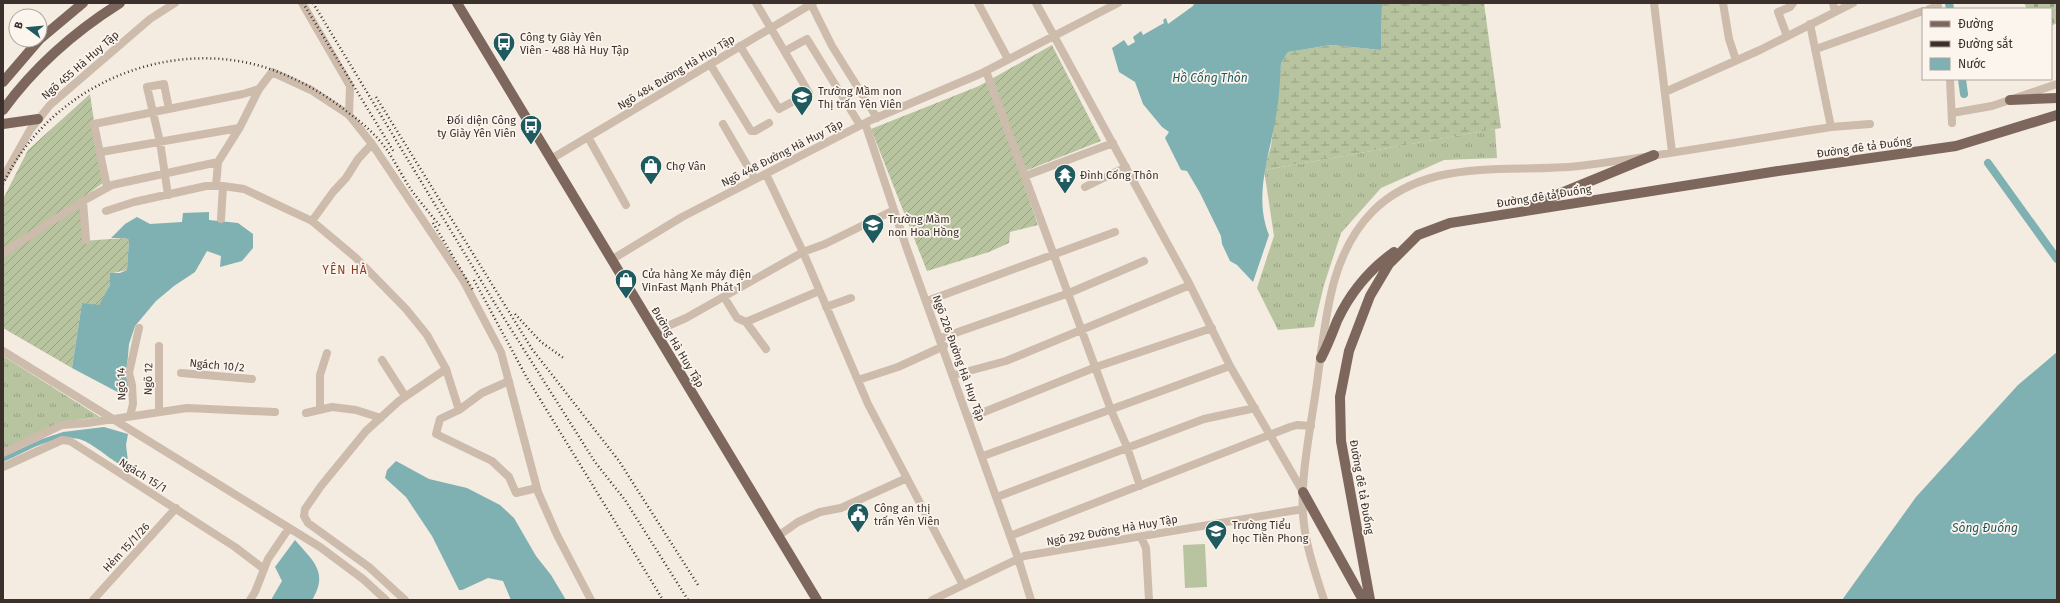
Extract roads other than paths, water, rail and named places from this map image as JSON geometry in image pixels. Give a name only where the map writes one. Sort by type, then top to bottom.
[{"type":"main road","points":[[48,33],[83,3]]},
{"type":"main road","points":[[3,110],[28,79],[63,44],[120,3]]},
{"type":"main road","name":"Đường Hà Huy Tập","points":[[456,3],[817,600]]},
{"type":"main road","points":[[3,82],[14,67],[32,48]]},
{"type":"main road","points":[[14,67],[28,79]]},
{"type":"main road","points":[[2010,100],[2057,98]]},
{"type":"main road","name":"Đường đê tả Đuống","points":[[1370,600],[1341,441],[1340,397],[1349,351],[1370,296],[1389,264],[1418,235],[1450,223],[1515,212],[1778,171],[1956,146],[2057,115]]},
{"type":"main road","points":[[3,124],[38,119]]},
{"type":"main road","points":[[1515,212],[1654,155]]},
{"type":"main road","points":[[1320,358],[1338,320],[1355,290],[1379,263],[1418,235]]},
{"type":"main road","points":[[1303,492],[1363,600]]},
{"type":"street","name":"Ngõ 455 Hà Huy Tập","points":[[3,178],[30,130],[50,105],[144,24],[175,3]]},
{"type":"street","points":[[302,3],[350,86],[349,115]]},
{"type":"street","points":[[740,46],[779,109],[809,93],[756,3]]},
{"type":"street","points":[[978,3],[1008,60]]},
{"type":"street","points":[[1036,3],[1190,285],[1230,366],[1303,492]]},
{"type":"street","name":"Ngõ 448 Đường Hà Huy Tập","points":[[612,260],[682,217],[863,124],[986,71],[1118,3]]},
{"type":"street","points":[[1654,3],[1672,152]]},
{"type":"street","points":[[1723,3],[1729,39],[1736,60]]},
{"type":"street","points":[[1786,36],[1778,12],[1790,7],[1794,3]]},
{"type":"street","points":[[1833,3],[1834,12]]},
{"type":"street","points":[[1665,92],[1736,60],[1853,3]]},
{"type":"street","points":[[812,4],[832,46],[877,118]]},
{"type":"street","name":"Ngõ 484 Đường Hà Huy Tập","points":[[551,159],[812,4]]},
{"type":"street","points":[[1816,49],[1922,11]]},
{"type":"street","points":[[1810,24],[1831,127]]},
{"type":"street","name":"Ngõ 226 Đường Hà Huy Tập","points":[[785,51],[806,39],[863,124],[983,456],[1031,600]]},
{"type":"street","points":[[710,64],[751,131],[755,131],[769,123]]},
{"type":"street","points":[[986,71],[1055,254],[1111,410],[1128,447],[1140,486]]},
{"type":"street","points":[[221,218],[218,162],[239,128],[260,88],[272,72],[311,90],[349,115],[372,144],[463,280],[501,352],[537,488],[557,535],[591,600]]},
{"type":"street","points":[[1950,80],[1952,123]]},
{"type":"street","points":[[168,195],[160,142],[147,87],[164,84],[169,109]]},
{"type":"street","points":[[1952,113],[1980,109],[2057,84]]},
{"type":"street","points":[[107,187],[94,124],[243,94],[260,88]]},
{"type":"street","points":[[723,124],[755,179]]},
{"type":"street","points":[[1324,600],[1308,545],[1303,509],[1303,492],[1311,426],[1320,358],[1332,289],[1343,254],[1374,210],[1400,191],[1425,180],[1459,172],[1557,168],[1654,155],[1831,127],[1870,124]]},
{"type":"street","points":[[101,152],[239,128]]},
{"type":"street","points":[[588,137],[626,205]]},
{"type":"street","points":[[1025,176],[1113,143]]},
{"type":"street","points":[[312,221],[333,192],[346,178],[358,159],[372,144]]},
{"type":"street","points":[[3,253],[107,187],[218,162]]},
{"type":"street","points":[[1085,187],[1126,167]]},
{"type":"street","points":[[766,174],[803,252],[868,404],[963,585]]},
{"type":"street","points":[[106,211],[134,202],[206,186],[219,186],[244,189],[312,221],[355,258],[406,309],[427,335],[446,368],[459,410]]},
{"type":"street","points":[[83,201],[86,240]]},
{"type":"street","points":[[654,332],[686,318],[803,252],[824,244],[894,210]]},
{"type":"street","points":[[927,301],[1115,232]]},
{"type":"street","points":[[940,338],[1069,294],[1144,261]]},
{"type":"street","points":[[954,375],[1006,361],[1190,285]]},
{"type":"street","points":[[746,322],[819,291]]},
{"type":"street","points":[[724,297],[737,318],[746,322],[766,349]]},
{"type":"street","points":[[826,307],[850,298]]},
{"type":"street","name":"Ngõ 14","points":[[130,416],[133,404],[132,385],[129,373],[139,328]]},
{"type":"street","points":[[969,418],[1096,367],[1212,328]]},
{"type":"street","name":"Ngõ 12","points":[[159,346],[159,412]]},
{"type":"street","points":[[858,380],[898,368],[944,346]]},
{"type":"street","points":[[3,351],[340,561],[385,599],[393,588]]},
{"type":"street","points":[[320,410],[320,374],[327,352]]},
{"type":"street","points":[[382,360],[405,396]]},
{"type":"street","points":[[983,456],[1230,366]]},
{"type":"street","points":[[405,600],[393,588],[346,549],[308,523],[304,516],[305,509],[366,431],[405,396],[446,368]]},
{"type":"street","name":"Ngách 10/2","points":[[181,373],[252,379]]},
{"type":"street","points":[[509,380],[482,393],[459,410],[440,419],[436,434],[492,461],[508,478],[516,493],[537,488]]},
{"type":"street","points":[[306,413],[332,407],[356,410],[381,418]]},
{"type":"street","points":[[3,453],[62,425],[114,420],[130,416],[187,408],[275,412]]},
{"type":"street","points":[[997,497],[1204,419],[1255,408]]},
{"type":"street","points":[[1010,536],[1295,425],[1311,426]]},
{"type":"street","name":"Ngách 15/1","points":[[3,467],[62,440],[70,441],[176,508],[235,547],[264,569]]},
{"type":"street","points":[[778,536],[798,522],[820,512],[841,508],[906,478]]},
{"type":"street","name":"Hẻm 15/1/26","points":[[93,600],[176,508]]},
{"type":"street","name":"Ngõ 292 Đường Hà Huy Tập","points":[[932,600],[1024,556],[1303,509]]},
{"type":"street","points":[[250,600],[255,592],[264,569],[289,528]]},
{"type":"street","points":[[1141,537],[1146,548],[1149,600]]},
{"type":"water","name":"Hồ Cống Thôn","points":[[1194,3],[1382,3],[1381,50],[1331,45],[1288,52],[1281,63],[1277,110],[1264,175],[1262,205],[1264,220],[1269,235],[1253,282],[1237,265],[1230,261],[1222,244],[1221,236],[1200,193],[1187,171],[1181,170],[1165,138],[1169,132],[1162,127],[1143,104],[1135,82],[1119,72],[1112,48],[1124,40],[1128,46],[1135,42],[1133,37],[1141,31],[1143,35],[1164,23],[1163,20],[1166,18],[1168,24],[1193,6]]},
{"type":"water","points":[[209,212],[209,220],[238,223],[253,234],[253,248],[242,261],[220,267],[221,256],[207,251],[195,272],[174,286],[156,301],[135,326],[129,344],[127,367],[129,387],[125,396],[72,368],[82,303],[99,305],[110,285],[110,273],[120,273],[127,270],[129,240],[125,238],[111,238],[125,224],[137,217],[150,224],[182,222],[183,213]]},
{"type":"water","name":"Sông Đuống","points":[[2057,352],[2057,600],[1842,600],[1916,497],[2018,385]]},
{"type":"water","points":[[104,427],[128,434],[126,445],[129,469],[114,461],[90,444],[80,439],[69,438],[46,442],[3,462],[3,457],[42,439],[63,432]]},
{"type":"water","points":[[396,461],[429,479],[467,488],[500,505],[514,518],[536,556],[551,575],[566,600],[511,600],[503,581],[488,578],[459,590],[432,536],[406,497],[385,478],[387,470]]},
{"type":"water","points":[[295,540],[308,554],[317,567],[319,582],[317,590],[312,600],[271,600],[282,581],[275,567]]},
{"type":"waterway","points":[[1949,3],[1950,8]]},
{"type":"waterway","points":[[1962,80],[1964,94]]},
{"type":"waterway","points":[[1988,163],[2057,259]]},
{"type":"railway","points":[[303,3],[394,152]]},
{"type":"railway","points":[[313,3],[497,307],[595,462],[625,500],[688,600]]},
{"type":"railway","points":[[3,184],[22,151],[47,123],[76,99],[109,80],[144,67],[181,60],[219,59],[257,65],[282,73],[317,91],[340,106],[365,126],[379,140],[412,191],[441,227]]},
{"type":"railway","points":[[376,97],[532,349],[619,461],[698,585]]},
{"type":"railway","points":[[433,223],[473,290]]},
{"type":"railway","points":[[474,280],[527,378],[663,600]]},
{"type":"railway","points":[[515,314],[541,342],[565,359]]},
{"type":"place","name":"Công ty Giày Yên Viên - 488 Hà Huy Tập","points":[[504,62]]},
{"type":"place","name":"Trường Mầm non Thị trấn Yên Viên","points":[[802,116]]},
{"type":"place","name":"Đối diện Công ty Giày Yên Viên","points":[[531,146]]},
{"type":"place","name":"Chợ Vân","points":[[651,186]]},
{"type":"place","name":"Đình Cống Thôn","points":[[1065,194]]},
{"type":"place","name":"Trường Mầm non Hoa Hồng","points":[[873,244]]},
{"type":"place","name":"Cửa hàng Xe máy điện VinFast Mạnh Phát 1","points":[[626,300]]},
{"type":"place","name":"Công an thị trấn Yên Viên","points":[[858,534]]},
{"type":"place","name":"Trường Tiểu học Tiền Phong","points":[[1216,550]]},
{"type":"district","name":"YÊN HÀ","points":[[345,270]]}]
